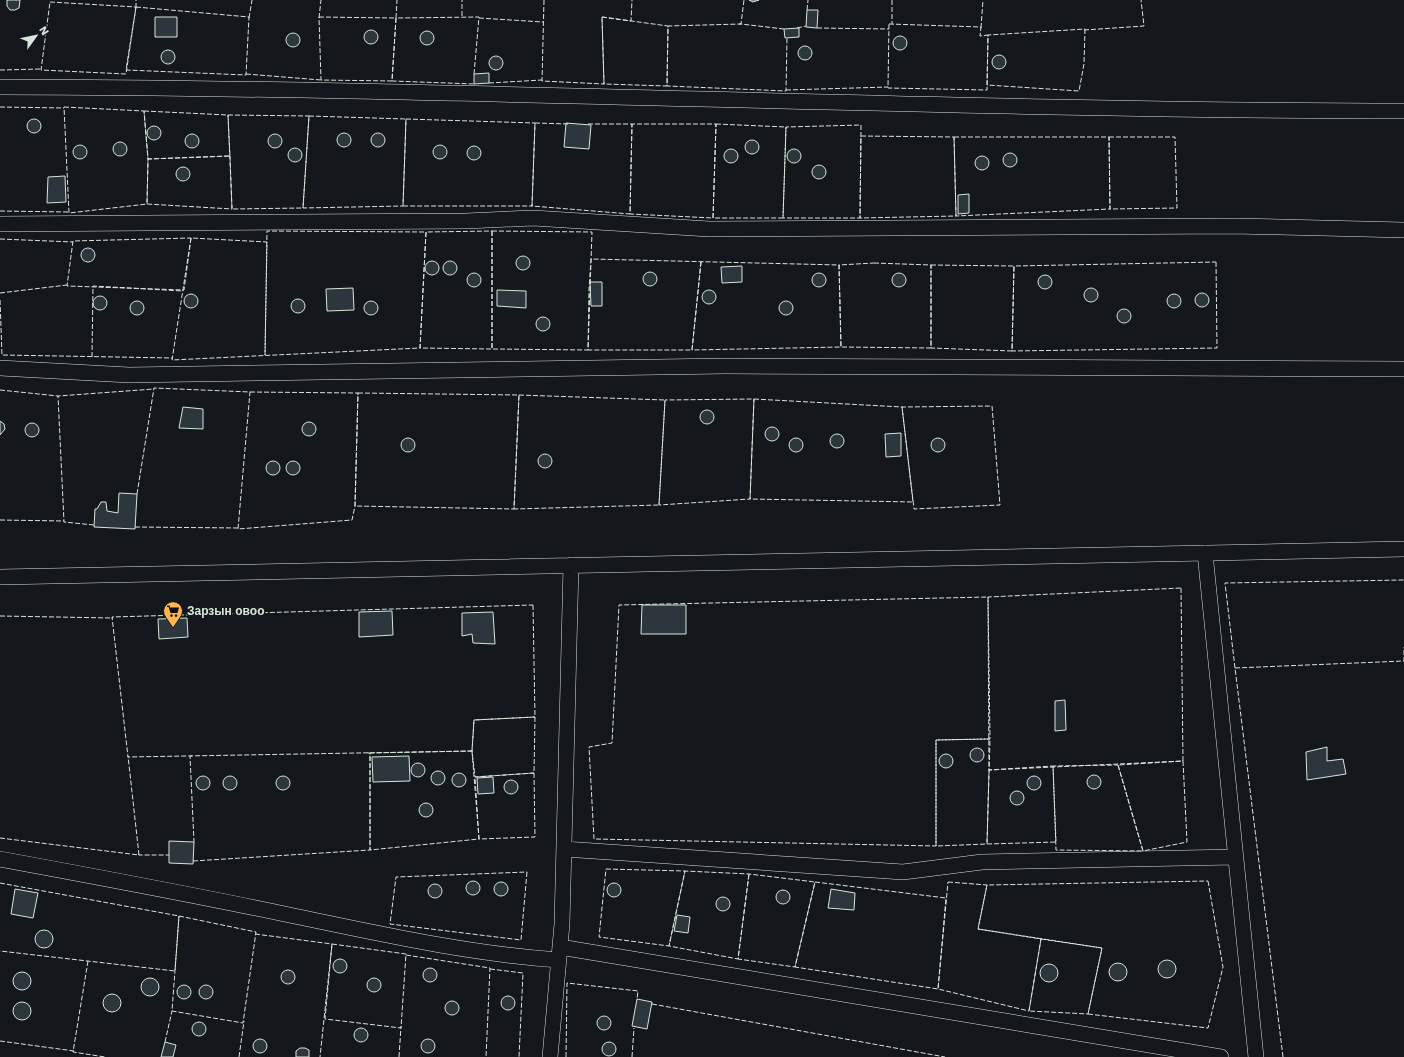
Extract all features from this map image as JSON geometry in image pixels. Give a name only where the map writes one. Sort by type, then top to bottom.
[{"type":"street","points":[[0,87],[212,87],[1221,110],[1404,111]]},
{"type":"street","points":[[0,224],[466,221],[533,218],[710,230],[1235,226],[1404,230]]},
{"type":"street","points":[[0,368],[129,375],[724,366],[1404,370]]},
{"type":"street","points":[[0,577],[571,564],[1404,549]]},
{"type":"street","points":[[1205,553],[1256,1057]]},
{"type":"street","points":[[550,1057],[560,953],[571,564]]},
{"type":"street","points":[[564,849],[903,872],[982,862],[1235,857]]},
{"type":"street","points":[[0,859],[151,886],[409,939],[528,958],[560,953],[1221,1057]]},
{"type":"building","points":[[7,0],[20,0],[19,8],[10,10],[7,6]]},
{"type":"building","points":[[807,10],[818,10],[817,28],[806,27]]},
{"type":"building","points":[[155,17],[177,17],[177,37],[155,37]]},
{"type":"building","points":[[799,28],[799,37],[785,38],[784,29]]},
{"type":"building","points":[[368,30],[374,30],[378,34],[378,40],[374,44],[368,44],[364,40],[364,34]]},
{"type":"building","points":[[424,31],[430,31],[434,35],[434,41],[430,45],[424,45],[420,41],[420,35]]},
{"type":"building","points":[[290,33],[296,33],[300,37],[300,43],[296,47],[290,47],[286,43],[286,37]]},
{"type":"building","points":[[897,36],[903,36],[907,40],[907,46],[903,50],[897,50],[893,46],[893,40]]},
{"type":"building","points":[[802,46],[808,46],[812,50],[812,56],[808,60],[802,60],[798,56],[798,50]]},
{"type":"building","points":[[165,50],[171,50],[175,54],[175,60],[171,64],[165,64],[161,60],[161,54]]},
{"type":"building","points":[[996,55],[1002,55],[1006,59],[1006,65],[1002,69],[996,69],[992,65],[992,59]]},
{"type":"building","points":[[493,56],[499,56],[503,60],[503,66],[499,70],[493,70],[489,66],[489,60]]},
{"type":"building","points":[[489,73],[489,83],[474,84],[474,74]]},
{"type":"building","points":[[31,119],[37,119],[41,123],[41,129],[37,133],[31,133],[27,129],[27,123]]},
{"type":"building","points":[[566,123],[591,125],[589,149],[564,147]]},
{"type":"building","points":[[151,126],[157,126],[161,130],[161,136],[157,140],[151,140],[147,136],[147,130]]},
{"type":"building","points":[[341,133],[347,133],[351,137],[351,143],[347,147],[341,147],[337,143],[337,137]]},
{"type":"building","points":[[375,133],[381,133],[385,137],[385,143],[381,147],[375,147],[371,143],[371,137]]},
{"type":"building","points":[[189,134],[195,134],[199,138],[199,144],[195,148],[189,148],[185,144],[185,138]]},
{"type":"building","points":[[272,134],[278,134],[282,138],[282,144],[278,148],[272,148],[268,144],[268,138]]},
{"type":"building","points":[[749,140],[755,140],[759,144],[759,150],[755,154],[749,154],[745,150],[745,144]]},
{"type":"building","points":[[117,142],[123,142],[127,146],[127,152],[123,156],[117,156],[113,152],[113,146]]},
{"type":"building","points":[[77,145],[83,145],[87,149],[87,155],[83,159],[77,159],[73,155],[73,149]]},
{"type":"building","points":[[437,145],[443,145],[447,149],[447,155],[443,159],[437,159],[433,155],[433,149]]},
{"type":"building","points":[[471,146],[477,146],[481,150],[481,156],[477,160],[471,160],[467,156],[467,150]]},
{"type":"building","points":[[292,148],[298,148],[302,152],[302,158],[298,162],[292,162],[288,158],[288,152]]},
{"type":"building","points":[[728,149],[734,149],[738,153],[738,159],[734,163],[728,163],[724,159],[724,153]]},
{"type":"building","points":[[791,149],[797,149],[801,153],[801,159],[797,163],[791,163],[787,159],[787,153]]},
{"type":"building","points":[[1007,153],[1013,153],[1017,157],[1017,163],[1013,167],[1007,167],[1003,163],[1003,157]]},
{"type":"building","points":[[979,156],[985,156],[989,160],[989,166],[985,170],[979,170],[975,166],[975,160]]},
{"type":"building","points":[[816,165],[822,165],[826,169],[826,175],[822,179],[816,179],[812,175],[812,169]]},
{"type":"building","points":[[180,167],[186,167],[190,171],[190,177],[186,181],[180,181],[176,177],[176,171]]},
{"type":"building","points":[[65,176],[66,202],[47,203],[48,177]]},
{"type":"building","points":[[969,194],[969,213],[958,214],[958,195]]},
{"type":"building","points":[[85,248],[91,248],[95,252],[95,258],[91,262],[85,262],[81,258],[81,252]]},
{"type":"building","points":[[520,256],[526,256],[530,260],[530,266],[526,270],[520,270],[516,266],[516,260]]},
{"type":"building","points":[[429,261],[435,261],[439,265],[439,271],[435,275],[429,275],[425,271],[425,265]]},
{"type":"building","points":[[447,261],[453,261],[457,265],[457,271],[453,275],[447,275],[443,271],[443,265]]},
{"type":"building","points":[[742,266],[742,282],[722,283],[721,267]]},
{"type":"building","points":[[647,272],[653,272],[657,276],[657,282],[653,286],[647,286],[643,282],[643,276]]},
{"type":"building","points":[[471,273],[477,273],[481,277],[481,283],[477,287],[471,287],[467,283],[467,277]]},
{"type":"building","points":[[816,273],[822,273],[826,277],[826,283],[822,287],[816,287],[812,283],[812,277]]},
{"type":"building","points":[[896,273],[902,273],[906,277],[906,283],[902,287],[896,287],[892,283],[892,277]]},
{"type":"building","points":[[1042,275],[1048,275],[1052,279],[1052,285],[1048,289],[1042,289],[1038,285],[1038,279]]},
{"type":"building","points":[[590,282],[602,282],[602,306],[591,306]]},
{"type":"building","points":[[353,288],[354,310],[327,311],[326,289]]},
{"type":"building","points":[[1088,288],[1094,288],[1098,292],[1098,298],[1094,302],[1088,302],[1084,298],[1084,292]]},
{"type":"building","points":[[497,290],[526,291],[526,308],[497,306]]},
{"type":"building","points":[[706,290],[712,290],[716,294],[716,300],[712,304],[706,304],[702,300],[702,294]]},
{"type":"building","points":[[1199,293],[1205,293],[1209,297],[1209,303],[1205,307],[1199,307],[1195,303],[1195,297]]},
{"type":"building","points":[[188,294],[194,294],[198,298],[198,304],[194,308],[188,308],[184,304],[184,298]]},
{"type":"building","points":[[1171,294],[1177,294],[1181,298],[1181,304],[1177,308],[1171,308],[1167,304],[1167,298]]},
{"type":"building","points":[[97,296],[103,296],[107,300],[107,306],[103,310],[97,310],[93,306],[93,300]]},
{"type":"building","points":[[295,299],[301,299],[305,303],[305,309],[301,313],[295,313],[291,309],[291,303]]},
{"type":"building","points":[[134,301],[140,301],[144,305],[144,311],[140,315],[134,315],[130,311],[130,305]]},
{"type":"building","points":[[368,301],[374,301],[378,305],[378,311],[374,315],[368,315],[364,311],[364,305]]},
{"type":"building","points":[[783,301],[789,301],[793,305],[793,311],[789,315],[783,315],[779,311],[779,305]]},
{"type":"building","points":[[1121,309],[1127,309],[1131,313],[1131,319],[1127,323],[1121,323],[1117,319],[1117,313]]},
{"type":"building","points":[[540,317],[546,317],[550,321],[550,327],[546,331],[540,331],[536,327],[536,321]]},
{"type":"building","points":[[183,407],[203,409],[203,429],[179,428]]},
{"type":"building","points":[[704,410],[710,410],[714,414],[714,420],[710,424],[704,424],[700,420],[700,414]]},
{"type":"building","points":[[0,421],[4,424],[5,429],[0,435]]},
{"type":"building","points":[[306,422],[312,422],[316,426],[316,432],[312,436],[306,436],[302,432],[302,426]]},
{"type":"building","points":[[29,423],[35,423],[39,427],[39,433],[35,437],[29,437],[25,433],[25,427]]},
{"type":"building","points":[[769,427],[775,427],[779,431],[779,437],[775,441],[769,441],[765,437],[765,431]]},
{"type":"building","points":[[901,433],[901,456],[886,457],[885,434]]},
{"type":"building","points":[[834,434],[840,434],[844,438],[844,444],[840,448],[834,448],[830,444],[830,438]]},
{"type":"building","points":[[405,438],[411,438],[415,442],[415,448],[411,452],[405,452],[401,448],[401,442]]},
{"type":"building","points":[[793,438],[799,438],[803,442],[803,448],[799,452],[793,452],[789,448],[789,442]]},
{"type":"building","points":[[935,438],[941,438],[945,442],[945,448],[941,452],[935,452],[931,448],[931,442]]},
{"type":"building","points":[[542,454],[548,454],[552,458],[552,464],[548,468],[542,468],[538,464],[538,458]]},
{"type":"building","points":[[270,461],[276,461],[280,465],[280,471],[276,475],[270,475],[266,471],[266,465]]},
{"type":"building","points":[[290,461],[296,461],[300,465],[300,471],[296,475],[290,475],[286,471],[286,465]]},
{"type":"building","points":[[119,493],[137,494],[135,529],[94,527],[95,509],[97,509],[101,502],[106,502],[107,511],[118,513]]},
{"type":"building","points":[[642,605],[686,605],[686,634],[641,634]]},
{"type":"building","points":[[392,611],[393,635],[359,637],[359,612]]},
{"type":"building","points":[[493,612],[495,644],[473,643],[472,634],[462,636],[462,613]]},
{"type":"building","name":"Зарзын овоо","points":[[187,618],[188,637],[159,639],[158,619]]},
{"type":"building","points":[[1065,700],[1066,730],[1055,731],[1055,701]]},
{"type":"building","points":[[1327,747],[1327,761],[1343,759],[1346,774],[1307,780],[1306,752]]},
{"type":"building","points":[[974,748],[980,748],[984,752],[984,758],[980,762],[974,762],[970,758],[970,752]]},
{"type":"building","points":[[943,754],[949,754],[953,758],[953,764],[949,768],[943,768],[939,764],[939,758]]},
{"type":"building","points":[[409,756],[410,781],[373,782],[372,757]]},
{"type":"building","points":[[415,763],[421,763],[425,767],[425,773],[421,777],[415,777],[411,773],[411,767]]},
{"type":"building","points":[[435,771],[441,771],[445,775],[445,781],[441,785],[435,785],[431,781],[431,775]]},
{"type":"building","points":[[456,773],[462,773],[466,777],[466,783],[462,787],[456,787],[452,783],[452,777]]},
{"type":"building","points":[[1091,775],[1097,775],[1101,779],[1101,785],[1097,789],[1091,789],[1087,785],[1087,779]]},
{"type":"building","points":[[200,776],[206,776],[210,780],[210,786],[206,790],[200,790],[196,786],[196,780]]},
{"type":"building","points":[[227,776],[233,776],[237,780],[237,786],[233,790],[227,790],[223,786],[223,780]]},
{"type":"building","points":[[280,776],[286,776],[290,780],[290,786],[286,790],[280,790],[276,786],[276,780]]},
{"type":"building","points":[[1031,776],[1037,776],[1041,780],[1041,786],[1037,790],[1031,790],[1027,786],[1027,780]]},
{"type":"building","points":[[493,777],[494,793],[478,794],[477,778]]},
{"type":"building","points":[[508,780],[514,780],[518,784],[518,790],[514,794],[508,794],[504,790],[504,784]]},
{"type":"building","points":[[1014,791],[1020,791],[1024,795],[1024,801],[1020,805],[1014,805],[1010,801],[1010,795]]},
{"type":"building","points":[[423,803],[429,803],[433,807],[433,813],[429,817],[423,817],[419,813],[419,807]]},
{"type":"building","points":[[169,841],[194,842],[193,864],[169,863]]},
{"type":"building","points":[[470,881],[476,881],[480,885],[480,891],[476,895],[470,895],[466,891],[466,885]]},
{"type":"building","points":[[498,882],[504,882],[508,886],[508,892],[504,896],[498,896],[494,892],[494,886]]},
{"type":"building","points":[[611,883],[617,883],[621,887],[621,893],[617,897],[611,897],[607,893],[607,887]]},
{"type":"building","points":[[432,884],[438,884],[442,888],[442,894],[438,898],[432,898],[428,894],[428,888]]},
{"type":"building","points":[[15,889],[38,893],[33,918],[11,914]]},
{"type":"building","points":[[831,889],[855,893],[854,910],[828,908]]},
{"type":"building","points":[[780,890],[786,890],[790,894],[790,900],[786,904],[780,904],[776,900],[776,894]]},
{"type":"building","points":[[720,897],[726,897],[730,901],[730,907],[726,911],[720,911],[716,907],[716,901]]},
{"type":"building","points":[[677,915],[690,917],[688,933],[674,931]]},
{"type":"building","points":[[44,930],[50,933],[53,939],[50,945],[44,948],[38,945],[35,939],[38,933]]},
{"type":"building","points":[[337,959],[343,959],[347,963],[347,969],[343,973],[337,973],[333,969],[333,963]]},
{"type":"building","points":[[1167,960],[1173,963],[1176,969],[1173,975],[1167,978],[1161,975],[1158,969],[1161,963]]},
{"type":"building","points":[[1118,963],[1124,966],[1127,972],[1124,978],[1118,981],[1112,978],[1109,972],[1112,966]]},
{"type":"building","points":[[1049,964],[1055,967],[1058,973],[1055,979],[1049,982],[1043,979],[1040,973],[1043,967]]},
{"type":"building","points":[[427,968],[433,968],[437,972],[437,978],[433,982],[427,982],[423,978],[423,972]]},
{"type":"building","points":[[285,970],[291,970],[295,974],[295,980],[291,984],[285,984],[281,980],[281,974]]},
{"type":"building","points":[[22,972],[28,975],[31,981],[28,987],[22,990],[16,987],[13,981],[16,975]]},
{"type":"building","points":[[150,978],[156,981],[159,987],[156,993],[150,996],[144,993],[141,987],[144,981]]},
{"type":"building","points":[[371,978],[377,978],[381,982],[381,988],[377,992],[371,992],[367,988],[367,982]]},
{"type":"building","points":[[181,985],[187,985],[191,989],[191,995],[187,999],[181,999],[177,995],[177,989]]},
{"type":"building","points":[[203,985],[209,985],[213,989],[213,995],[209,999],[203,999],[199,995],[199,989]]},
{"type":"building","points":[[112,994],[118,997],[121,1003],[118,1009],[112,1012],[106,1009],[103,1003],[106,997]]},
{"type":"building","points":[[505,996],[511,996],[515,1000],[515,1006],[511,1010],[505,1010],[501,1006],[501,1000]]},
{"type":"building","points":[[637,999],[652,1002],[647,1029],[632,1026]]},
{"type":"building","points":[[449,1001],[455,1001],[459,1005],[459,1011],[455,1015],[449,1015],[445,1011],[445,1005]]},
{"type":"building","points":[[22,1002],[28,1005],[31,1011],[28,1017],[22,1020],[16,1017],[13,1011],[16,1005]]},
{"type":"building","points":[[601,1016],[607,1016],[611,1020],[611,1026],[607,1030],[601,1030],[597,1026],[597,1020]]},
{"type":"building","points":[[196,1022],[202,1022],[206,1026],[206,1032],[202,1036],[196,1036],[192,1032],[192,1026]]},
{"type":"building","points":[[358,1028],[364,1028],[368,1032],[368,1038],[364,1042],[358,1042],[354,1038],[354,1032]]},
{"type":"building","points":[[257,1039],[263,1039],[267,1043],[267,1049],[263,1053],[257,1053],[253,1049],[253,1043]]},
{"type":"building","points":[[425,1039],[431,1039],[435,1043],[435,1049],[431,1053],[425,1053],[421,1049],[421,1043]]},
{"type":"building","points":[[165,1042],[176,1045],[173,1057],[161,1057]]},
{"type":"building","points":[[606,1042],[612,1042],[616,1046],[616,1052],[612,1056],[606,1056],[602,1052],[602,1046]]},
{"type":"building","points":[[300,1048],[309,1050],[309,1057],[296,1057],[296,1051]]},
{"type":"fence","points":[[136,0],[136,8]]},
{"type":"fence","points":[[249,18],[252,0]]},
{"type":"fence","points":[[319,18],[321,0]]},
{"type":"fence","points":[[396,18],[397,0]]},
{"type":"fence","points":[[462,0],[462,16]]},
{"type":"fence","points":[[544,0],[542,81],[604,84],[602,17],[631,21],[632,0]]},
{"type":"fence","points":[[739,24],[741,24],[744,0]]},
{"type":"fence","points":[[807,10],[808,0]]},
{"type":"fence","points":[[892,0],[892,24]]},
{"type":"fence","points":[[981,28],[983,0]]},
{"type":"fence","points":[[1084,30],[1144,26],[1141,0]]},
{"type":"fence","points":[[50,2],[136,7],[126,74],[41,70],[50,2]]},
{"type":"fence","points":[[136,7],[249,17],[246,75],[126,70],[136,7]]},
{"type":"fence","points":[[319,17],[396,18],[392,81],[321,80],[319,17]]},
{"type":"fence","points":[[474,74],[479,17],[396,18],[392,81],[474,84]]},
{"type":"fence","points":[[602,17],[668,26],[667,86],[604,84],[602,17]]},
{"type":"fence","points":[[479,18],[543,22]]},
{"type":"fence","points":[[784,29],[741,24],[668,26],[667,86],[786,91],[787,38]]},
{"type":"fence","points":[[889,24],[981,27],[980,36],[988,35],[987,90],[888,88],[889,24]]},
{"type":"fence","points":[[797,28],[806,26]]},
{"type":"fence","points":[[817,28],[889,29]]},
{"type":"fence","points":[[1085,29],[1084,64],[1079,91],[987,85],[988,35],[1085,29]]},
{"type":"fence","points":[[0,70],[41,69]]},
{"type":"fence","points":[[246,74],[321,80]]},
{"type":"fence","points":[[489,83],[542,80]]},
{"type":"fence","points":[[786,90],[888,87]]},
{"type":"fence","points":[[0,107],[64,108]]},
{"type":"fence","points":[[64,107],[144,111],[148,159],[147,204],[69,213],[64,107]]},
{"type":"fence","points":[[144,111],[228,115],[230,156],[148,159],[144,111]]},
{"type":"fence","points":[[228,115],[309,116],[303,208],[232,209],[228,115]]},
{"type":"fence","points":[[309,116],[406,119],[403,206],[303,208],[309,116]]},
{"type":"fence","points":[[406,119],[535,123],[532,206],[403,206],[406,119]]},
{"type":"fence","points":[[568,124],[535,123],[532,206],[630,214],[632,124]]},
{"type":"fence","points":[[588,124],[716,124],[713,218],[630,214],[632,124]]},
{"type":"fence","points":[[716,124],[786,127],[783,218],[713,218],[716,124]]},
{"type":"fence","points":[[861,125],[860,218],[783,218],[786,127],[861,125]]},
{"type":"fence","points":[[861,136],[954,137],[956,216],[860,218],[861,136]]},
{"type":"fence","points":[[954,137],[1109,137],[1110,209],[956,216],[954,137]]},
{"type":"fence","points":[[1109,137],[1175,137],[1177,208],[1110,209],[1109,137]]},
{"type":"fence","points":[[230,156],[232,209],[147,204],[148,159],[230,156]]},
{"type":"fence","points":[[0,211],[69,212]]},
{"type":"fence","points":[[265,355],[267,231],[426,232],[420,348],[172,360],[191,238],[267,242],[265,355]]},
{"type":"fence","points":[[492,231],[592,232],[588,350],[492,349],[492,231]]},
{"type":"fence","points":[[492,231],[492,349],[420,348],[426,232],[492,231]]},
{"type":"fence","points":[[191,238],[184,290],[67,286],[73,241],[191,238]]},
{"type":"fence","points":[[0,239],[73,242]]},
{"type":"fence","points":[[701,262],[692,350],[588,350],[591,259],[839,265],[841,347],[692,350],[701,262]]},
{"type":"fence","points":[[1216,262],[1217,348],[1012,351],[1014,266],[1216,262]]},
{"type":"fence","points":[[874,263],[931,265],[931,348],[841,347],[839,265],[874,263]]},
{"type":"fence","points":[[931,265],[1014,266],[1012,351],[931,348],[931,265]]},
{"type":"fence","points":[[0,293],[67,285]]},
{"type":"fence","points":[[92,357],[93,286],[183,291]]},
{"type":"fence","points":[[0,300],[2,355],[173,358]]},
{"type":"fence","points":[[137,494],[154,388],[250,392]]},
{"type":"fence","points":[[94,525],[64,522],[58,396],[154,389]]},
{"type":"fence","points":[[0,390],[58,397]]},
{"type":"fence","points":[[250,392],[358,393],[355,506],[352,520],[238,529],[250,392]]},
{"type":"fence","points":[[358,393],[519,395],[514,509],[355,506],[358,393]]},
{"type":"fence","points":[[519,395],[665,400],[659,505],[514,509],[519,395]]},
{"type":"fence","points":[[754,399],[902,407],[913,502],[750,499],[754,399]]},
{"type":"fence","points":[[754,399],[750,499],[659,505],[665,400],[754,399]]},
{"type":"fence","points":[[992,406],[1000,505],[914,509],[902,407],[992,406]]},
{"type":"fence","points":[[0,520],[64,521]]},
{"type":"fence","points":[[135,527],[239,528]]},
{"type":"fence","points":[[1235,668],[1225,583],[1404,580]]},
{"type":"fence","points":[[1181,588],[1183,761],[989,770],[988,597],[1181,588]]},
{"type":"fence","points":[[988,597],[990,739],[936,740],[936,846],[594,839],[589,747],[612,743],[619,605],[988,597]]},
{"type":"fence","points":[[533,605],[535,717],[474,720],[472,751],[128,757],[112,617],[533,605]]},
{"type":"fence","points":[[0,616],[113,618]]},
{"type":"fence","points":[[1283,1057],[1235,668],[1404,661],[1404,647]]},
{"type":"fence","points":[[535,717],[534,773],[475,777],[472,751],[474,720],[535,717]]},
{"type":"fence","points":[[985,739],[990,739],[987,844],[936,846],[936,740],[985,739]]},
{"type":"fence","points":[[472,751],[479,839],[370,850],[370,753],[472,751]]},
{"type":"fence","points":[[193,861],[370,850],[370,753],[368,753]]},
{"type":"fence","points":[[0,838],[139,855],[128,756]]},
{"type":"fence","points":[[192,756],[190,756],[194,842]]},
{"type":"fence","points":[[1183,761],[1187,842],[1143,851],[1118,765],[1183,761]]},
{"type":"fence","points":[[1118,765],[1143,851],[1056,850],[1053,766],[1118,765]]},
{"type":"fence","points":[[1053,766],[1056,842],[987,844],[989,770],[1053,766]]},
{"type":"fence","points":[[534,773],[535,837],[479,839],[475,777],[534,773]]},
{"type":"fence","points":[[138,854],[169,855]]},
{"type":"fence","points":[[606,869],[685,871],[669,946],[599,937],[606,869]]},
{"type":"fence","points":[[749,874],[738,959],[669,946],[685,871],[749,874],[815,882],[795,967],[738,959],[749,874]]},
{"type":"fence","points":[[527,872],[521,940],[390,924],[396,877],[527,872]]},
{"type":"fence","points":[[1208,881],[1223,967],[1208,1028],[1088,1014],[1102,948],[978,929],[987,885],[1208,881]]},
{"type":"fence","points":[[815,882],[946,898],[938,989],[795,967],[815,882]]},
{"type":"fence","points":[[948,882],[987,885],[978,929],[1041,939],[1029,1011],[938,989],[948,882]]},
{"type":"fence","points":[[0,883],[179,916],[175,971],[0,951]]},
{"type":"fence","points":[[179,916],[256,932],[243,1023],[172,1011],[179,916]]},
{"type":"fence","points":[[255,934],[332,944],[320,1057]]},
{"type":"fence","points":[[1041,939],[1102,948],[1088,1014],[1029,1011],[1041,939]]},
{"type":"fence","points":[[332,944],[406,954],[401,1028],[325,1019],[332,944]]},
{"type":"fence","points":[[406,955],[490,968],[486,1057]]},
{"type":"fence","points":[[88,961],[73,1052],[105,1057]]},
{"type":"fence","points":[[490,969],[523,973],[519,1057]]},
{"type":"fence","points":[[566,1057],[567,983],[638,991],[637,999]]},
{"type":"fence","points":[[652,1004],[945,1057]]},
{"type":"fence","points":[[165,1042],[172,1011]]},
{"type":"fence","points":[[239,1057],[244,1021]]},
{"type":"fence","points":[[399,1057],[401,1026]]},
{"type":"fence","points":[[632,1057],[634,1028]]},
{"type":"fence","points":[[0,1041],[74,1051]]},
{"type":"place","name":"Зарзын овоо","points":[[173,628]]}]
